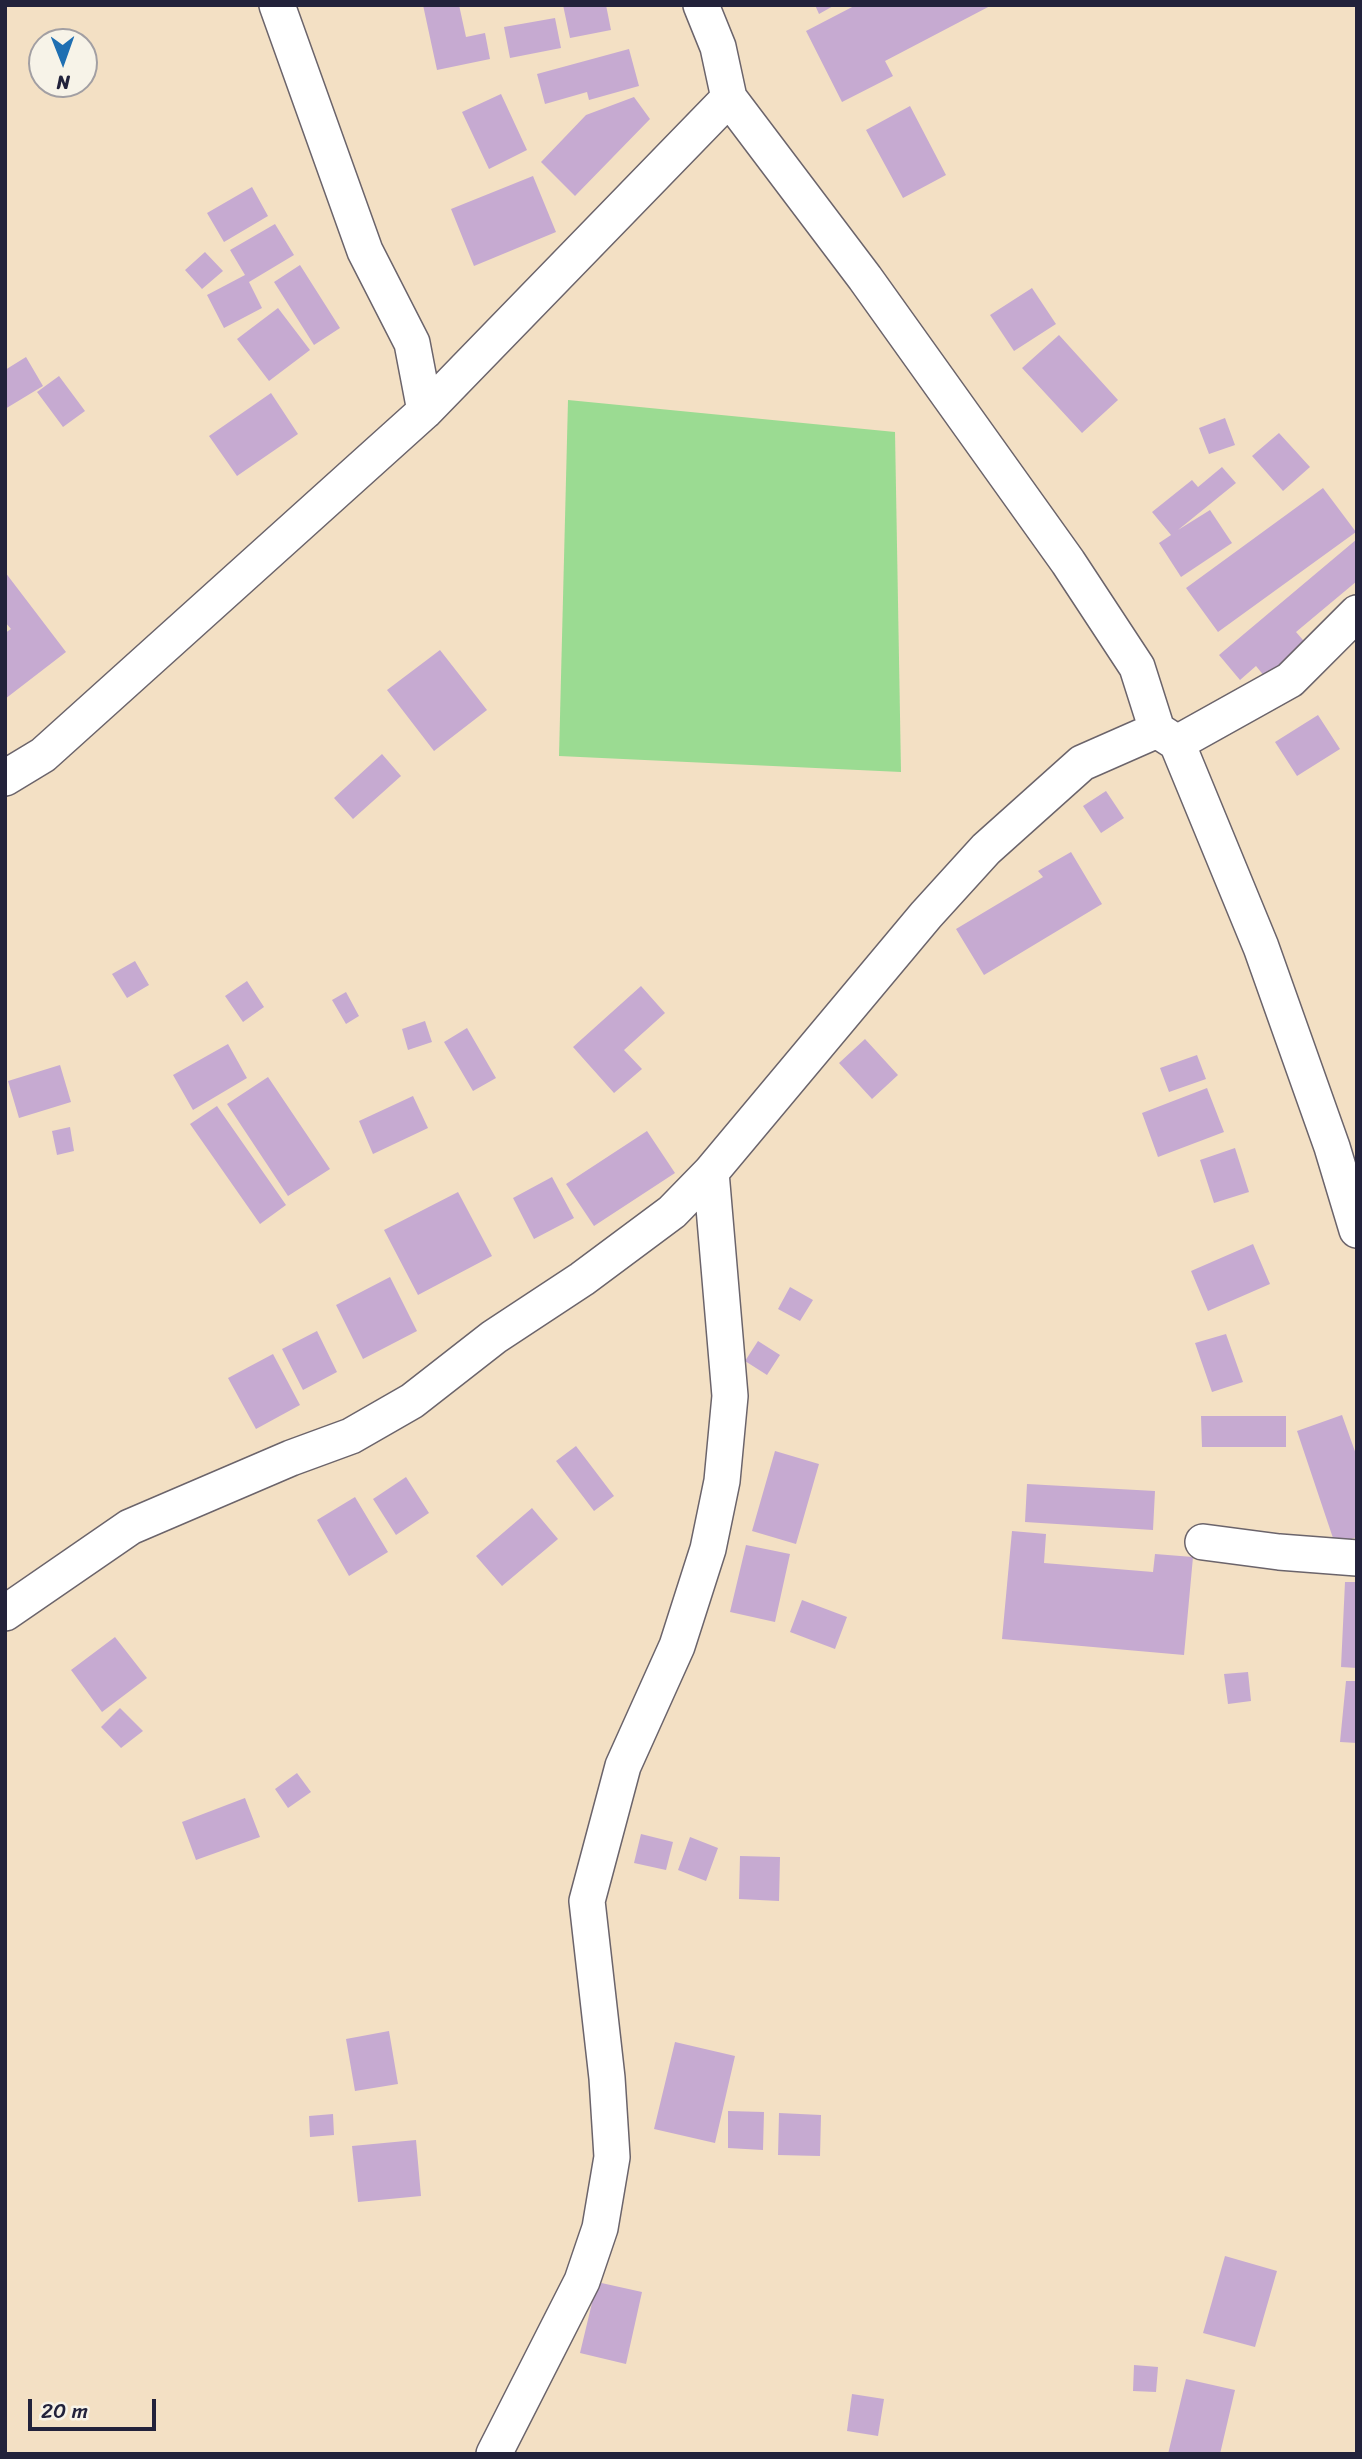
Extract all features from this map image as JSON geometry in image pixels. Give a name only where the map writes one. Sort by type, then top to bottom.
[{"type":"street","points":[[277,5],[365,251],[412,343],[425,411]]},
{"type":"street","points":[[701,5],[718,47],[729,97],[865,278],[1068,562],[1137,667],[1261,947],[1332,1147],[1357,1230]]},
{"type":"street","points":[[5,778],[43,755],[425,411],[729,97]]},
{"type":"street","points":[[5,1613],[130,1527],[292,1458],[351,1436],[412,1401],[494,1337],[582,1279],[672,1212],[711,1172],[926,915],[985,849],[1082,763],[1167,737],[1290,680],[1357,612]]},
{"type":"street","points":[[494,2454],[582,2281],[600,2228],[612,2157],[607,2078],[587,1901],[623,1766],[677,1646],[708,1549],[722,1481],[730,1396],[711,1172]]},
{"type":"street","points":[[1203,1542],[1357,1558]]},
{"type":"green space","points":[[568,400],[895,432],[901,772],[559,756]]},
{"type":"building","points":[[423,5],[459,5],[466,37],[485,33],[490,59],[437,70]]},
{"type":"building","points":[[563,5],[606,5],[611,30],[570,38]]},
{"type":"building","points":[[815,5],[835,5],[819,14]]},
{"type":"building","points":[[856,5],[992,5],[885,61],[893,76],[842,102],[806,31]]},
{"type":"building","points":[[555,18],[561,48],[510,58],[504,27]]},
{"type":"building","points":[[629,49],[639,86],[589,100],[587,92],[545,104],[537,74]]},
{"type":"building","points":[[501,94],[527,150],[489,169],[462,112]]},
{"type":"building","points":[[634,97],[650,119],[575,196],[541,162],[586,115]]},
{"type":"building","points":[[910,106],[946,175],[903,198],[866,130]]},
{"type":"building","points":[[533,176],[556,232],[474,266],[451,209]]},
{"type":"building","points":[[252,187],[268,216],[224,242],[207,213]]},
{"type":"building","points":[[275,224],[294,255],[249,282],[262,308],[224,328],[207,295],[245,275],[230,250]]},
{"type":"building","points":[[205,252],[223,271],[202,289],[185,270]]},
{"type":"building","points":[[300,265],[340,328],[314,345],[274,282]]},
{"type":"building","points":[[1032,288],[1056,324],[1014,351],[990,315]]},
{"type":"building","points":[[278,308],[310,350],[269,381],[237,339]]},
{"type":"building","points":[[1059,335],[1118,400],[1082,433],[1022,368]]},
{"type":"building","points":[[26,357],[43,386],[5,409],[5,370]]},
{"type":"building","points":[[59,376],[85,411],[63,427],[37,392]]},
{"type":"building","points":[[271,393],[298,434],[237,476],[209,436]]},
{"type":"building","points":[[1225,418],[1235,445],[1209,454],[1199,428]]},
{"type":"building","points":[[1279,433],[1310,467],[1283,491],[1252,456]]},
{"type":"building","points":[[1222,467],[1236,483],[1178,530],[1210,510],[1232,543],[1181,577],[1159,543],[1171,535],[1152,512],[1192,480],[1198,487]]},
{"type":"building","points":[[1323,488],[1356,532],[1218,632],[1186,588]]},
{"type":"building","points":[[1357,539],[1357,581],[1296,632],[1310,648],[1269,682],[1256,666],[1240,680],[1219,655]]},
{"type":"building","points":[[5,572],[66,652],[5,699],[5,633],[11,629],[5,622]]},
{"type":"building","points":[[440,650],[487,710],[434,751],[387,690]]},
{"type":"building","points":[[1318,715],[1340,749],[1297,776],[1275,742]]},
{"type":"building","points":[[382,754],[401,776],[353,819],[334,798]]},
{"type":"building","points":[[1106,791],[1124,818],[1101,833],[1083,806]]},
{"type":"building","points":[[1071,852],[1102,904],[984,975],[956,929],[1043,877],[1038,871]]},
{"type":"building","points":[[135,961],[149,985],[127,998],[112,974]]},
{"type":"building","points":[[247,981],[264,1007],[243,1022],[225,996]]},
{"type":"building","points":[[641,986],[665,1013],[624,1050],[642,1069],[614,1093],[573,1047]]},
{"type":"building","points":[[346,992],[359,1016],[346,1024],[332,1000]]},
{"type":"building","points":[[425,1021],[432,1042],[408,1050],[402,1029]]},
{"type":"building","points":[[467,1028],[496,1078],[473,1091],[444,1042]]},
{"type":"building","points":[[865,1039],[898,1075],[872,1099],[839,1063]]},
{"type":"building","points":[[228,1044],[247,1078],[193,1110],[173,1075]]},
{"type":"building","points":[[1197,1055],[1206,1079],[1169,1092],[1160,1068]]},
{"type":"building","points":[[60,1065],[71,1102],[19,1118],[8,1081]]},
{"type":"building","points":[[268,1077],[330,1169],[288,1196],[227,1104]]},
{"type":"building","points":[[1207,1088],[1224,1132],[1158,1157],[1142,1113]]},
{"type":"building","points":[[413,1096],[428,1128],[373,1154],[359,1121]]},
{"type":"building","points":[[217,1106],[286,1205],[260,1224],[190,1124]]},
{"type":"building","points":[[70,1127],[74,1151],[57,1155],[52,1131]]},
{"type":"building","points":[[647,1131],[675,1173],[594,1226],[566,1184]]},
{"type":"building","points":[[1235,1148],[1249,1192],[1214,1203],[1200,1160]]},
{"type":"building","points":[[552,1177],[574,1218],[534,1239],[513,1198]]},
{"type":"building","points":[[458,1192],[492,1256],[418,1295],[384,1230]]},
{"type":"building","points":[[1253,1244],[1270,1284],[1208,1311],[1191,1271]]},
{"type":"building","points":[[390,1277],[417,1331],[363,1359],[336,1305]]},
{"type":"building","points":[[790,1287],[813,1300],[800,1321],[778,1309]]},
{"type":"building","points":[[317,1331],[337,1372],[303,1390],[282,1349]]},
{"type":"building","points":[[1226,1334],[1243,1382],[1212,1392],[1195,1343]]},
{"type":"building","points":[[758,1341],[780,1355],[767,1375],[745,1361]]},
{"type":"building","points":[[273,1354],[300,1405],[256,1429],[228,1378]]},
{"type":"building","points":[[1342,1415],[1357,1457],[1357,1537],[1335,1544],[1297,1431]]},
{"type":"building","points":[[1201,1416],[1286,1416],[1286,1447],[1202,1447]]},
{"type":"building","points":[[576,1446],[614,1496],[594,1511],[556,1461]]},
{"type":"building","points":[[775,1451],[819,1464],[796,1544],[752,1531]]},
{"type":"building","points":[[406,1477],[429,1513],[396,1535],[373,1499]]},
{"type":"building","points":[[1027,1484],[1155,1491],[1153,1530],[1025,1522]]},
{"type":"building","points":[[355,1497],[388,1552],[349,1576],[317,1520]]},
{"type":"building","points":[[532,1508],[558,1539],[502,1586],[476,1556]]},
{"type":"building","points":[[1012,1531],[1046,1534],[1044,1563],[1153,1572],[1155,1554],[1193,1557],[1184,1655],[1002,1639]]},
{"type":"building","points":[[746,1545],[790,1554],[775,1622],[730,1612]]},
{"type":"building","points":[[1345,1582],[1357,1582],[1357,1668],[1341,1667]]},
{"type":"building","points":[[802,1600],[847,1617],[835,1649],[790,1632]]},
{"type":"building","points":[[115,1637],[147,1678],[102,1712],[71,1670]]},
{"type":"building","points":[[1248,1672],[1251,1701],[1228,1704],[1224,1674]]},
{"type":"building","points":[[1346,1681],[1357,1681],[1357,1743],[1340,1742]]},
{"type":"building","points":[[120,1708],[143,1731],[121,1748],[101,1727]]},
{"type":"building","points":[[297,1773],[311,1792],[288,1808],[275,1789]]},
{"type":"building","points":[[245,1798],[260,1837],[196,1860],[182,1822]]},
{"type":"building","points":[[641,1834],[673,1842],[666,1870],[634,1863]]},
{"type":"building","points":[[690,1837],[718,1848],[706,1881],[678,1870]]},
{"type":"building","points":[[740,1856],[780,1857],[779,1901],[739,1899]]},
{"type":"building","points":[[389,2031],[398,2084],[355,2091],[346,2039]]},
{"type":"building","points":[[675,2042],[735,2056],[715,2143],[654,2129]]},
{"type":"building","points":[[728,2111],[764,2112],[763,2150],[728,2148]]},
{"type":"building","points":[[779,2113],[821,2115],[820,2156],[778,2155]]},
{"type":"building","points":[[333,2114],[334,2135],[310,2137],[309,2116]]},
{"type":"building","points":[[416,2140],[421,2196],[358,2202],[352,2146]]},
{"type":"building","points":[[1225,2256],[1277,2271],[1255,2347],[1203,2333]]},
{"type":"building","points":[[597,2282],[642,2292],[626,2364],[580,2353]]},
{"type":"building","points":[[1134,2365],[1158,2367],[1156,2392],[1133,2391]]},
{"type":"building","points":[[1186,2379],[1235,2390],[1220,2454],[1168,2454]]},
{"type":"building","points":[[852,2394],[884,2399],[878,2436],[847,2431]]}]
